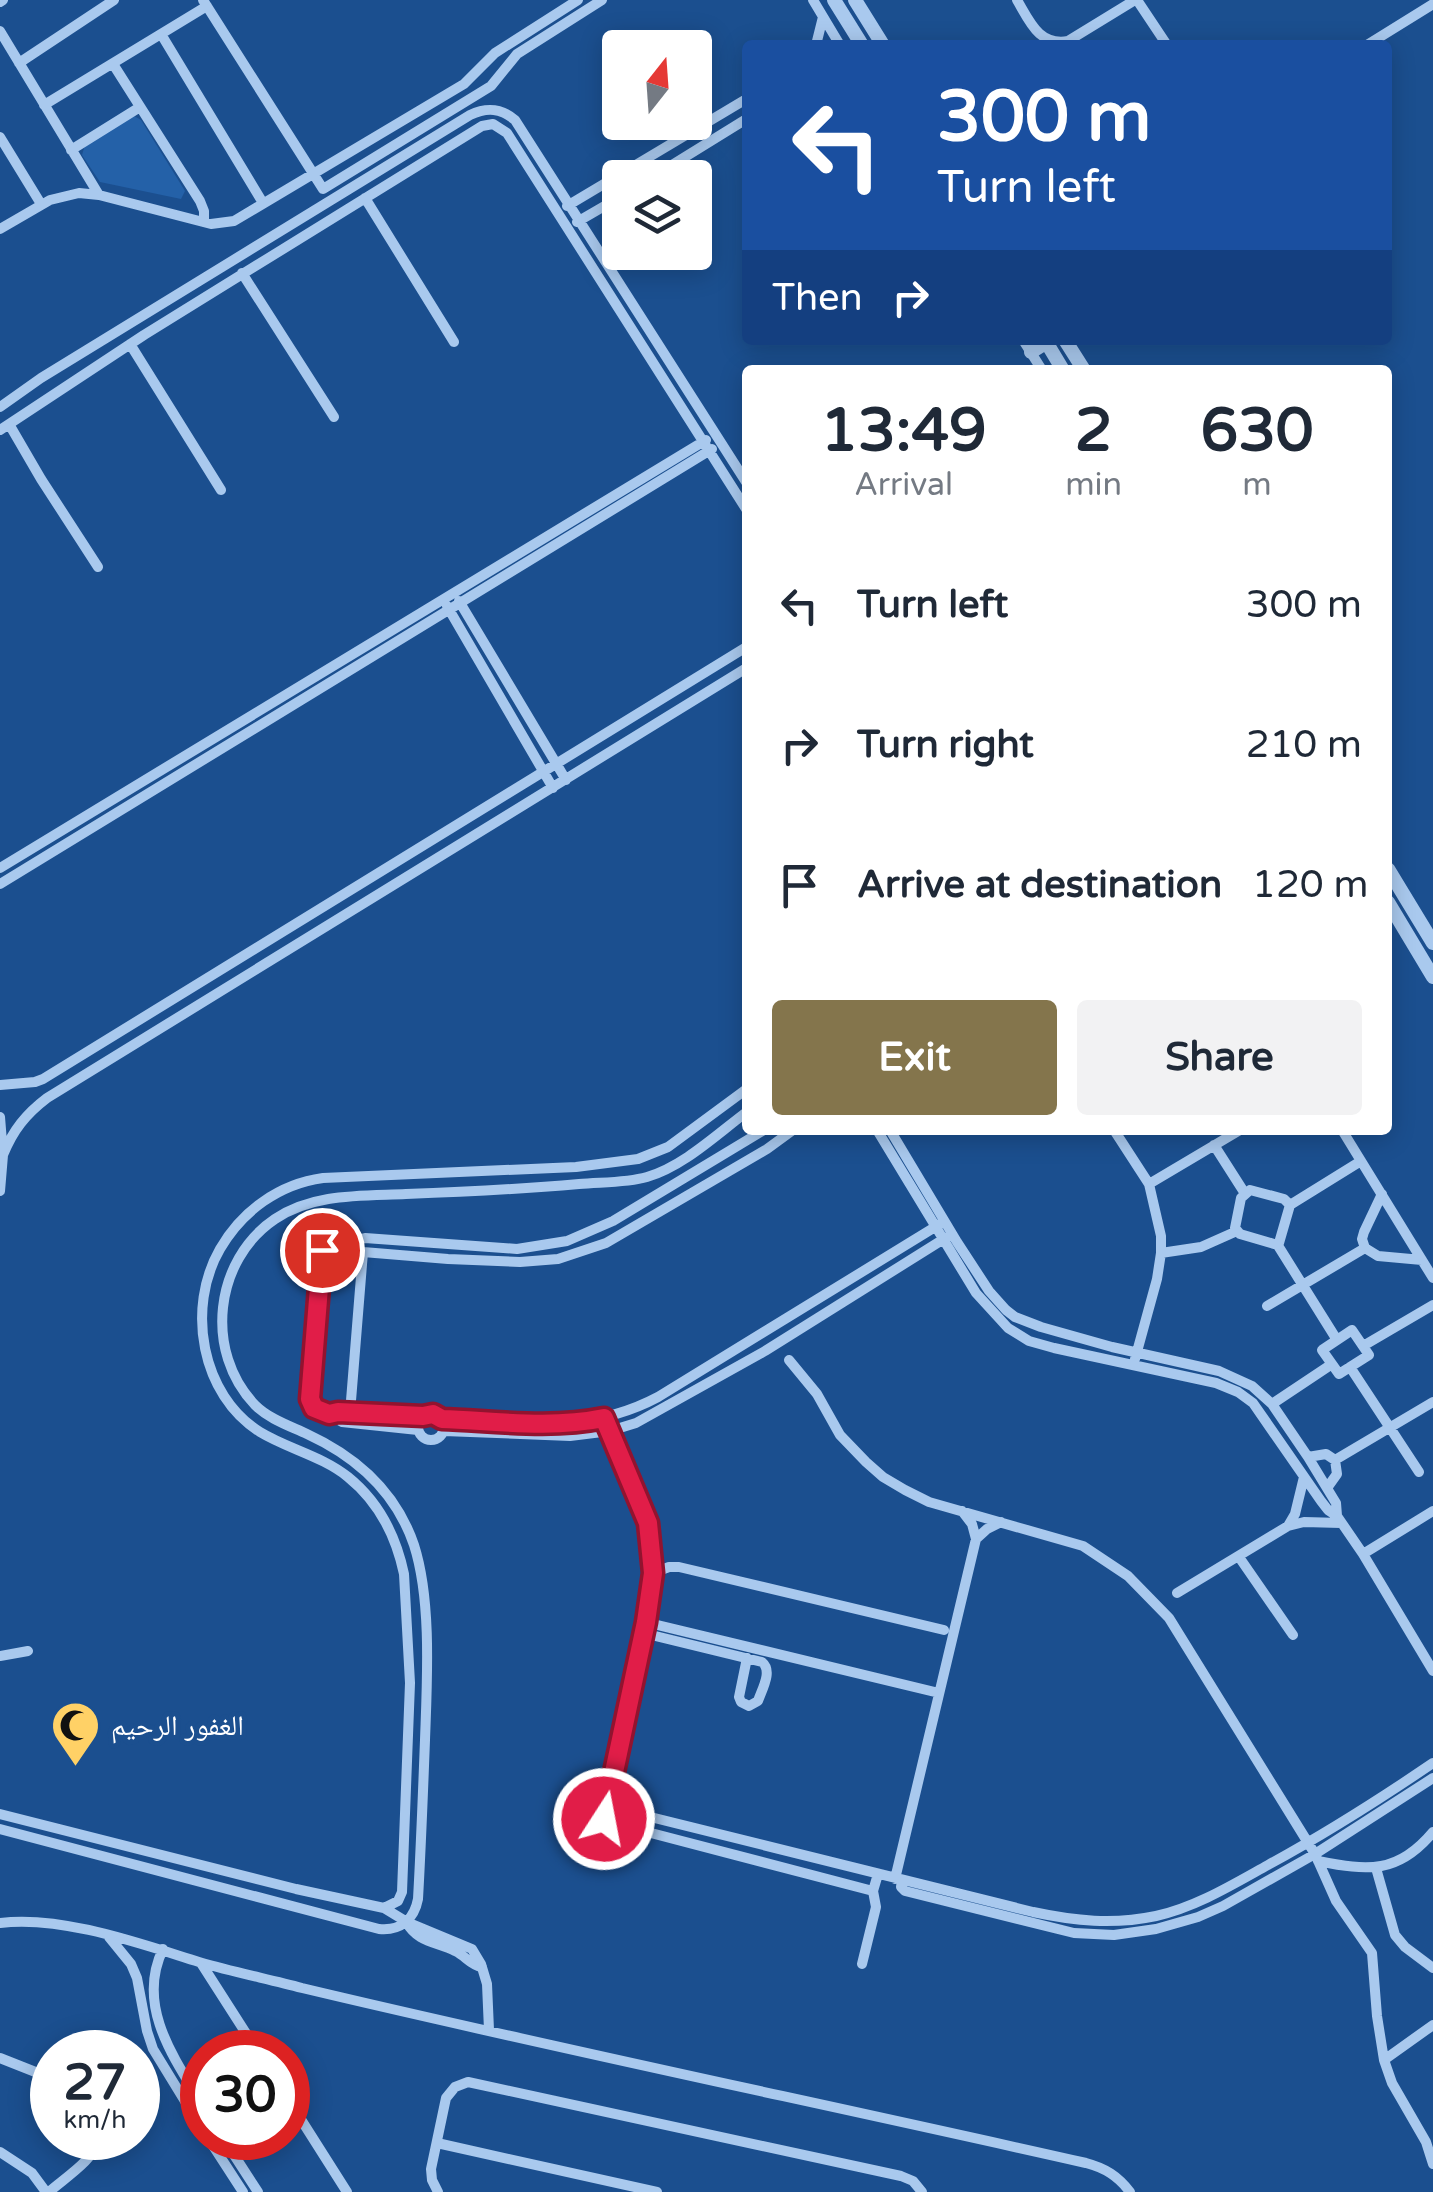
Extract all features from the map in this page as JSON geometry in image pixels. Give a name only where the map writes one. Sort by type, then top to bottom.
[{"type":"street","points":[[19,64],[114,0]]},
{"type":"street","points":[[0,230],[41,204],[69,194],[99,195],[204,222],[234,221],[464,84],[495,53],[578,0]]},
{"type":"street","points":[[44,105],[205,3],[323,189],[491,86],[517,54],[602,0]]},
{"type":"street","points":[[813,0],[837,40]]},
{"type":"street","points":[[834,0],[859,40]]},
{"type":"street","points":[[855,0],[880,40]]},
{"type":"street","points":[[1017,0],[1039,35],[1047,40]]},
{"type":"street","points":[[1070,40],[1136,0],[1164,40]]},
{"type":"street","points":[[1375,40],[1433,4]]},
{"type":"street","points":[[817,40],[824,18]]},
{"type":"street","points":[[861,40],[872,27]]},
{"type":"street","points":[[0,32],[99,195]]},
{"type":"street","points":[[161,34],[263,203]]},
{"type":"street","points":[[113,64],[200,201],[204,222]]},
{"type":"street","points":[[557,211],[742,102]]},
{"type":"street","points":[[72,150],[140,108]]},
{"type":"street","points":[[0,407],[470,115],[481,110],[500,110],[516,120],[742,476]]},
{"type":"street","points":[[680,160],[742,122]]},
{"type":"street","points":[[98,567],[4,427],[242,273],[482,126],[493,124],[507,133],[742,503]]},
{"type":"street","points":[[0,136],[41,204]]},
{"type":"street","points":[[660,150],[666,160]]},
{"type":"street","points":[[348,152],[356,168]]},
{"type":"street","points":[[365,198],[454,342]]},
{"type":"street","points":[[568,227],[602,208]]},
{"type":"street","points":[[242,273],[334,417]]},
{"type":"street","points":[[130,344],[221,490]]},
{"type":"street","points":[[41,378],[54,397]]},
{"type":"street","points":[[0,884],[718,439]]},
{"type":"street","points":[[452,602],[566,780]]},
{"type":"street","points":[[452,602],[553,788]]},
{"type":"street","points":[[0,868],[452,602]]},
{"type":"street","points":[[0,1086],[35,1082],[742,650]]},
{"type":"street","points":[[3,1154],[18,1124],[47,1098],[742,671]]},
{"type":"street","points":[[1392,876],[1433,943]]},
{"type":"street","points":[[1392,909],[1433,977]]},
{"type":"street","points":[[35,1082],[47,1098]]},
{"type":"street","points":[[384,1908],[398,1901],[402,1892],[410,1683],[404,1574],[396,1542],[379,1510],[334,1467],[262,1434],[229,1404],[216,1382],[205,1349],[203,1302],[209,1272],[232,1231],[253,1209],[298,1183],[323,1178],[576,1167],[638,1160],[668,1147],[742,1092]]},
{"type":"street","points":[[0,1828],[379,1929],[389,1930],[407,1922],[418,1899],[428,1662],[420,1568],[412,1539],[390,1498],[370,1475],[336,1448],[257,1407],[234,1373],[222,1326],[225,1292],[239,1257],[250,1240],[272,1221],[292,1209],[324,1199],[644,1178],[672,1166],[742,1115]]},
{"type":"street","points":[[0,1117],[0,1190]]},
{"type":"street","points":[[345,1244],[365,1238],[517,1249],[550,1245],[614,1221],[756,1135]]},
{"type":"street","points":[[418,1430],[346,1423],[314,1408],[310,1399],[322,1250],[328,1242],[363,1252],[424,1257],[531,1262],[558,1258],[606,1243],[785,1135]]},
{"type":"street","points":[[880,1135],[940,1224]]},
{"type":"street","points":[[893,1135],[976,1293],[991,1313],[1017,1335],[1039,1344],[1216,1384],[1238,1392],[1260,1412],[1363,1554],[1433,1671]]},
{"type":"street","points":[[1117,1135],[1149,1184],[1160,1223],[1162,1253],[1134,1366]]},
{"type":"street","points":[[1149,1184],[1231,1135]]},
{"type":"street","points":[[1345,1135],[1433,1278]]},
{"type":"street","points":[[1214,1145],[1244,1192]]},
{"type":"street","points":[[1276,1244],[1281,1241],[1290,1204],[1361,1161]]},
{"type":"street","points":[[1237,1231],[1234,1222],[1244,1192],[1250,1190],[1290,1204]]},
{"type":"street","points":[[1382,1194],[1362,1235],[1365,1248],[1378,1256],[1422,1260]]},
{"type":"street","points":[[443,1425],[586,1422],[630,1410],[658,1397],[940,1224]]},
{"type":"street","points":[[1162,1253],[1201,1248],[1237,1231],[1276,1244],[1337,1340]]},
{"type":"street","points":[[329,1414],[433,1414],[443,1425],[545,1436],[588,1436],[610,1431],[664,1408],[947,1236]]},
{"type":"street","points":[[947,1236],[998,1302],[1015,1316],[1041,1327],[1229,1374],[1252,1386],[1272,1404],[1308,1457],[1336,1503],[1339,1520]]},
{"type":"street","points":[[424,1257],[425,1244]]},
{"type":"street","points":[[1267,1306],[1365,1248]]},
{"type":"street","points":[[350,1413],[363,1252]]},
{"type":"street","points":[[1364,1346],[1433,1305]]},
{"type":"street","points":[[779,1323],[788,1336]]},
{"type":"street","points":[[1352,1330],[1364,1346],[1369,1354],[1339,1374],[1322,1350],[1352,1330]]},
{"type":"street","points":[[790,1360],[840,1435],[873,1469],[916,1496],[1083,1546],[1128,1576],[1157,1605],[1180,1634],[1317,1857],[1336,1901],[1372,1953],[1384,2060],[1398,2094],[1426,2142],[1433,2164]]},
{"type":"street","points":[[1272,1404],[1332,1364]]},
{"type":"street","points":[[1350,1367],[1419,1472]]},
{"type":"street","points":[[1335,1460],[1433,1402]]},
{"type":"street","points":[[423,1416],[418,1430],[425,1440],[440,1438],[443,1425]]},
{"type":"street","points":[[604,1418],[648,1523],[653,1573],[604,1819],[873,1892]]},
{"type":"street","points":[[1308,1457],[1326,1454],[1335,1460],[1337,1474],[1327,1488]]},
{"type":"street","points":[[1288,1526],[1295,1514],[1304,1476]]},
{"type":"street","points":[[962,1511],[972,1524],[976,1540],[938,1694],[899,1880],[905,1891],[1052,1930],[1096,1935],[1156,1929],[1198,1918],[1317,1857],[1433,1778]]},
{"type":"street","points":[[1363,1554],[1433,1511]]},
{"type":"street","points":[[1177,1593],[1288,1526],[1339,1520]]},
{"type":"street","points":[[976,1540],[987,1529],[1003,1522]]},
{"type":"street","points":[[1239,1557],[1292,1636]]},
{"type":"street","points":[[653,1573],[679,1567],[944,1630]]},
{"type":"street","points":[[644,1627],[938,1694]]},
{"type":"street","points":[[644,1627],[747,1658]]},
{"type":"street","points":[[0,1656],[28,1651]]},
{"type":"street","points":[[409,1661],[428,1662]]},
{"type":"street","points":[[410,1683],[427,1684]]},
{"type":"street","points":[[606,1806],[1074,1921],[1114,1921],[1154,1916],[1193,1904],[1308,1843],[1433,1763]]},
{"type":"street","points":[[0,1814],[384,1908],[407,1922],[409,1929],[422,1939],[456,1951],[472,1965],[482,1967],[489,2030]]},
{"type":"street","points":[[68,1847],[71,1832]]},
{"type":"street","points":[[1317,1857],[1376,1868],[1402,1860],[1433,1832]]},
{"type":"street","points":[[1376,1868],[1396,1935],[1433,1968]]},
{"type":"street","points":[[862,1964],[877,1904],[873,1892],[878,1874]]},
{"type":"street","points":[[0,1923],[33,1921],[109,1936],[200,1962],[489,2030],[1093,2165],[1114,2175],[1130,2192]]},
{"type":"street","points":[[109,1936],[131,1964],[153,2049],[180,2093]]},
{"type":"street","points":[[162,1949],[153,1990],[164,2037],[180,2069]]},
{"type":"street","points":[[200,1962],[244,2030]]},
{"type":"street","points":[[140,1992],[153,1990]]},
{"type":"street","points":[[1384,2060],[1433,2025]]},
{"type":"street","points":[[0,2058],[30,2071]]},
{"type":"street","points":[[438,2192],[431,2173],[446,2098],[461,2083],[476,2082],[901,2176],[913,2181],[922,2192]]},
{"type":"street","points":[[310,2134],[347,2192]]},
{"type":"street","points":[[437,2142],[657,2192]]},
{"type":"street","points":[[0,2152],[32,2173],[47,2192],[85,2160]]},
{"type":"street","points":[[222,2160],[243,2192]]},
{"type":"street","points":[[238,2160],[258,2192]]},
{"type":"shaded area","points":[[134,116],[141,120],[185,191],[181,199],[100,182],[82,155],[85,145]]},
{"type":"place","name":"الغفور الرحيم","points":[[76,1768]]},
{"type":"route","points":[[322,1250],[310,1399],[314,1408],[329,1414],[433,1414],[442,1419],[527,1423],[570,1424],[604,1418],[644,1509],[651,1534],[653,1573],[604,1819]]}]
